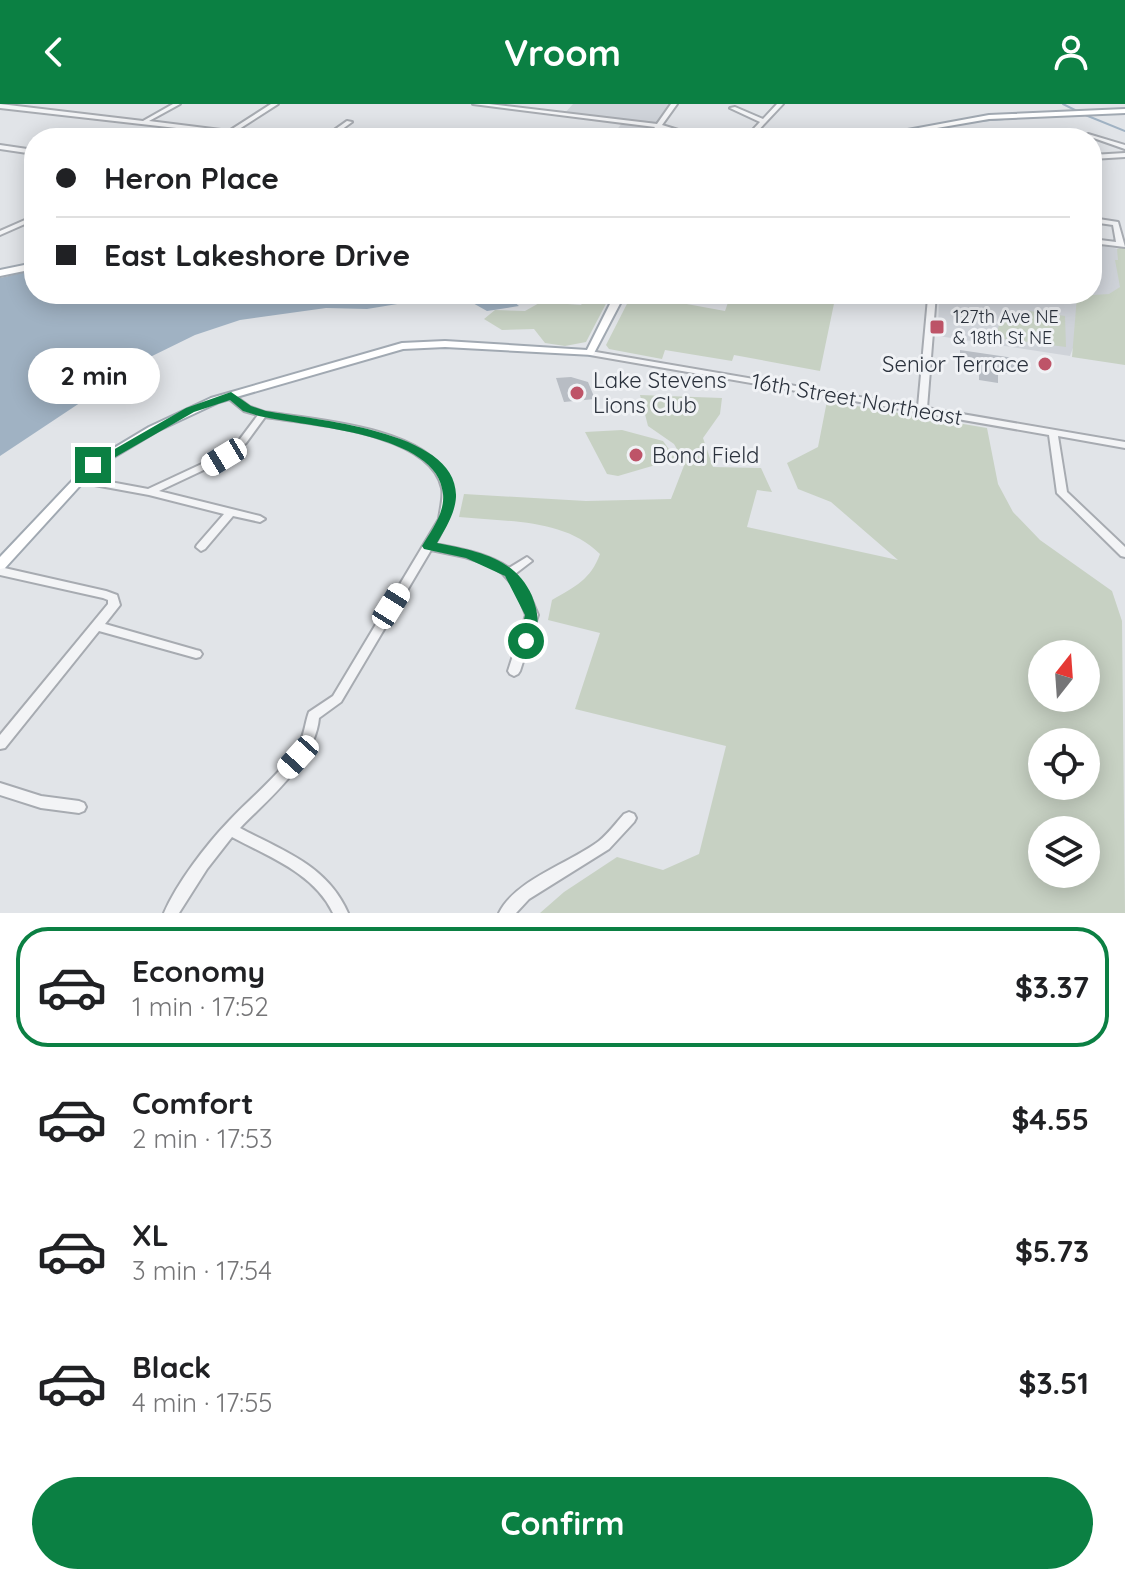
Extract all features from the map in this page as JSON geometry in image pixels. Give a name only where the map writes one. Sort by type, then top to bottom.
[{"type":"main road","points":[[919,128],[966,119],[1125,111]]},
{"type":"main road","points":[[0,273],[24,268]]},
{"type":"main road","points":[[0,565],[78,479],[110,453],[190,410],[402,346],[445,344],[590,353],[615,304]]},
{"type":"street","points":[[146,121],[177,104]]},
{"type":"street","points":[[237,128],[275,104]]},
{"type":"street","points":[[476,104],[516,106],[666,128]]},
{"type":"street","points":[[659,126],[674,104]]},
{"type":"street","points":[[757,128],[780,104]]},
{"type":"street","points":[[1,107],[200,128]]},
{"type":"street","points":[[733,108],[764,121]]},
{"type":"street","points":[[340,128],[349,122]]},
{"type":"street","points":[[1102,139],[1125,147]]},
{"type":"street","points":[[0,147],[24,151]]},
{"type":"street","points":[[1102,156],[1125,155]]},
{"type":"street","points":[[0,223],[23,220]]},
{"type":"street","points":[[0,233],[23,220]]},
{"type":"street","points":[[1102,221],[1116,223],[1122,245],[1102,242]]},
{"type":"street","points":[[922,410],[931,304]]},
{"type":"street","name":"16th Street Northeast","points":[[590,353],[1125,445]]},
{"type":"street","points":[[171,913],[204,861],[230,829],[298,757],[315,726],[313,716],[337,699],[449,507],[447,481],[435,461],[406,442],[263,414],[247,409],[231,396]]},
{"type":"street","points":[[149,492],[224,457],[243,441],[263,414]]},
{"type":"street","points":[[1053,432],[1062,493],[1125,553]]},
{"type":"street","points":[[78,479],[149,492],[260,519]]},
{"type":"street","points":[[201,547],[231,512]]},
{"type":"street","points":[[429,546],[469,554],[510,572],[517,579],[532,615],[514,671]]},
{"type":"street","points":[[510,572],[527,561]]},
{"type":"street","points":[[0,571],[113,598],[114,605],[100,627],[34,699],[1,742]]},
{"type":"street","points":[[100,627],[196,654]]},
{"type":"street","points":[[0,789],[41,802],[79,807]]},
{"type":"street","points":[[506,913],[524,894],[604,845],[629,818]]},
{"type":"street","points":[[230,829],[309,874],[327,889],[341,913]]},
{"type":"shaded area","points":[[573,104],[674,104],[657,128],[618,128],[623,122],[563,115]]},
{"type":"shaded area","points":[[1102,246],[1119,249],[1125,299],[1084,318],[1070,356],[938,336],[939,304],[1102,304]]},
{"type":"green space","points":[[1125,246],[1125,365],[1072,357],[1076,304],[1102,304],[1102,294],[1120,287],[1115,260],[1118,260],[1117,249]]},
{"type":"green space","points":[[537,304],[606,304],[586,342],[565,346],[545,343],[534,329],[502,330],[484,319],[495,310],[525,311]]},
{"type":"green space","points":[[627,304],[687,304],[725,311],[727,304],[834,304],[820,371],[734,355],[732,361],[665,350],[662,359],[609,349],[606,345]]},
{"type":"green space","points":[[1029,311],[1065,316],[1066,347],[996,338],[999,325],[1006,317]]},
{"type":"green space","points":[[640,395],[722,398],[720,414],[703,438],[713,467],[761,468],[772,492],[757,490],[747,527],[898,560],[831,502],[798,489],[787,463],[818,447],[827,401],[987,428],[998,484],[1013,512],[1040,540],[1112,591],[1122,621],[1125,913],[540,913],[564,892],[617,857],[663,870],[699,854],[726,746],[575,709],[600,633],[548,620],[552,600],[587,576],[600,554],[586,542],[552,528],[515,521],[459,517],[464,494],[586,501],[671,499],[685,463],[674,444],[648,426]]},
{"type":"green space","name":"Bond Field","points":[[622,430],[663,441],[676,459],[618,476],[607,474],[585,432]]},
{"type":"water","points":[[24,272],[24,304],[397,304],[367,309],[326,308],[240,320],[195,335],[146,359],[0,456],[0,278]]},
{"type":"water","points":[[475,304],[519,306],[487,311]]},
{"type":"building","points":[[960,350],[1014,358],[1015,374],[998,373],[998,383],[979,380],[979,361],[960,358]]},
{"type":"building","name":"Lake Stevens Lions Club","points":[[571,377],[588,382],[595,399],[564,402],[556,378]]},
{"type":"waterway","points":[[1063,104],[1077,111]]},
{"type":"waterway","points":[[1083,114],[1125,131]]},
{"type":"waterway","points":[[977,121],[1018,118]]},
{"type":"place","name":"127th Ave NE & 18th St NE","points":[[937,327]]},
{"type":"place","name":"Senior Terrace","points":[[1045,364]]},
{"type":"place","name":"Lake Stevens Lions Club","points":[[577,393]]},
{"type":"place","name":"Bond Field","points":[[636,455]]},
{"type":"route","points":[[93,465],[190,410],[231,396],[247,409],[263,414],[406,442],[435,461],[447,481],[449,507],[429,546],[469,554],[510,572],[517,579],[532,615],[526,641]]}]
